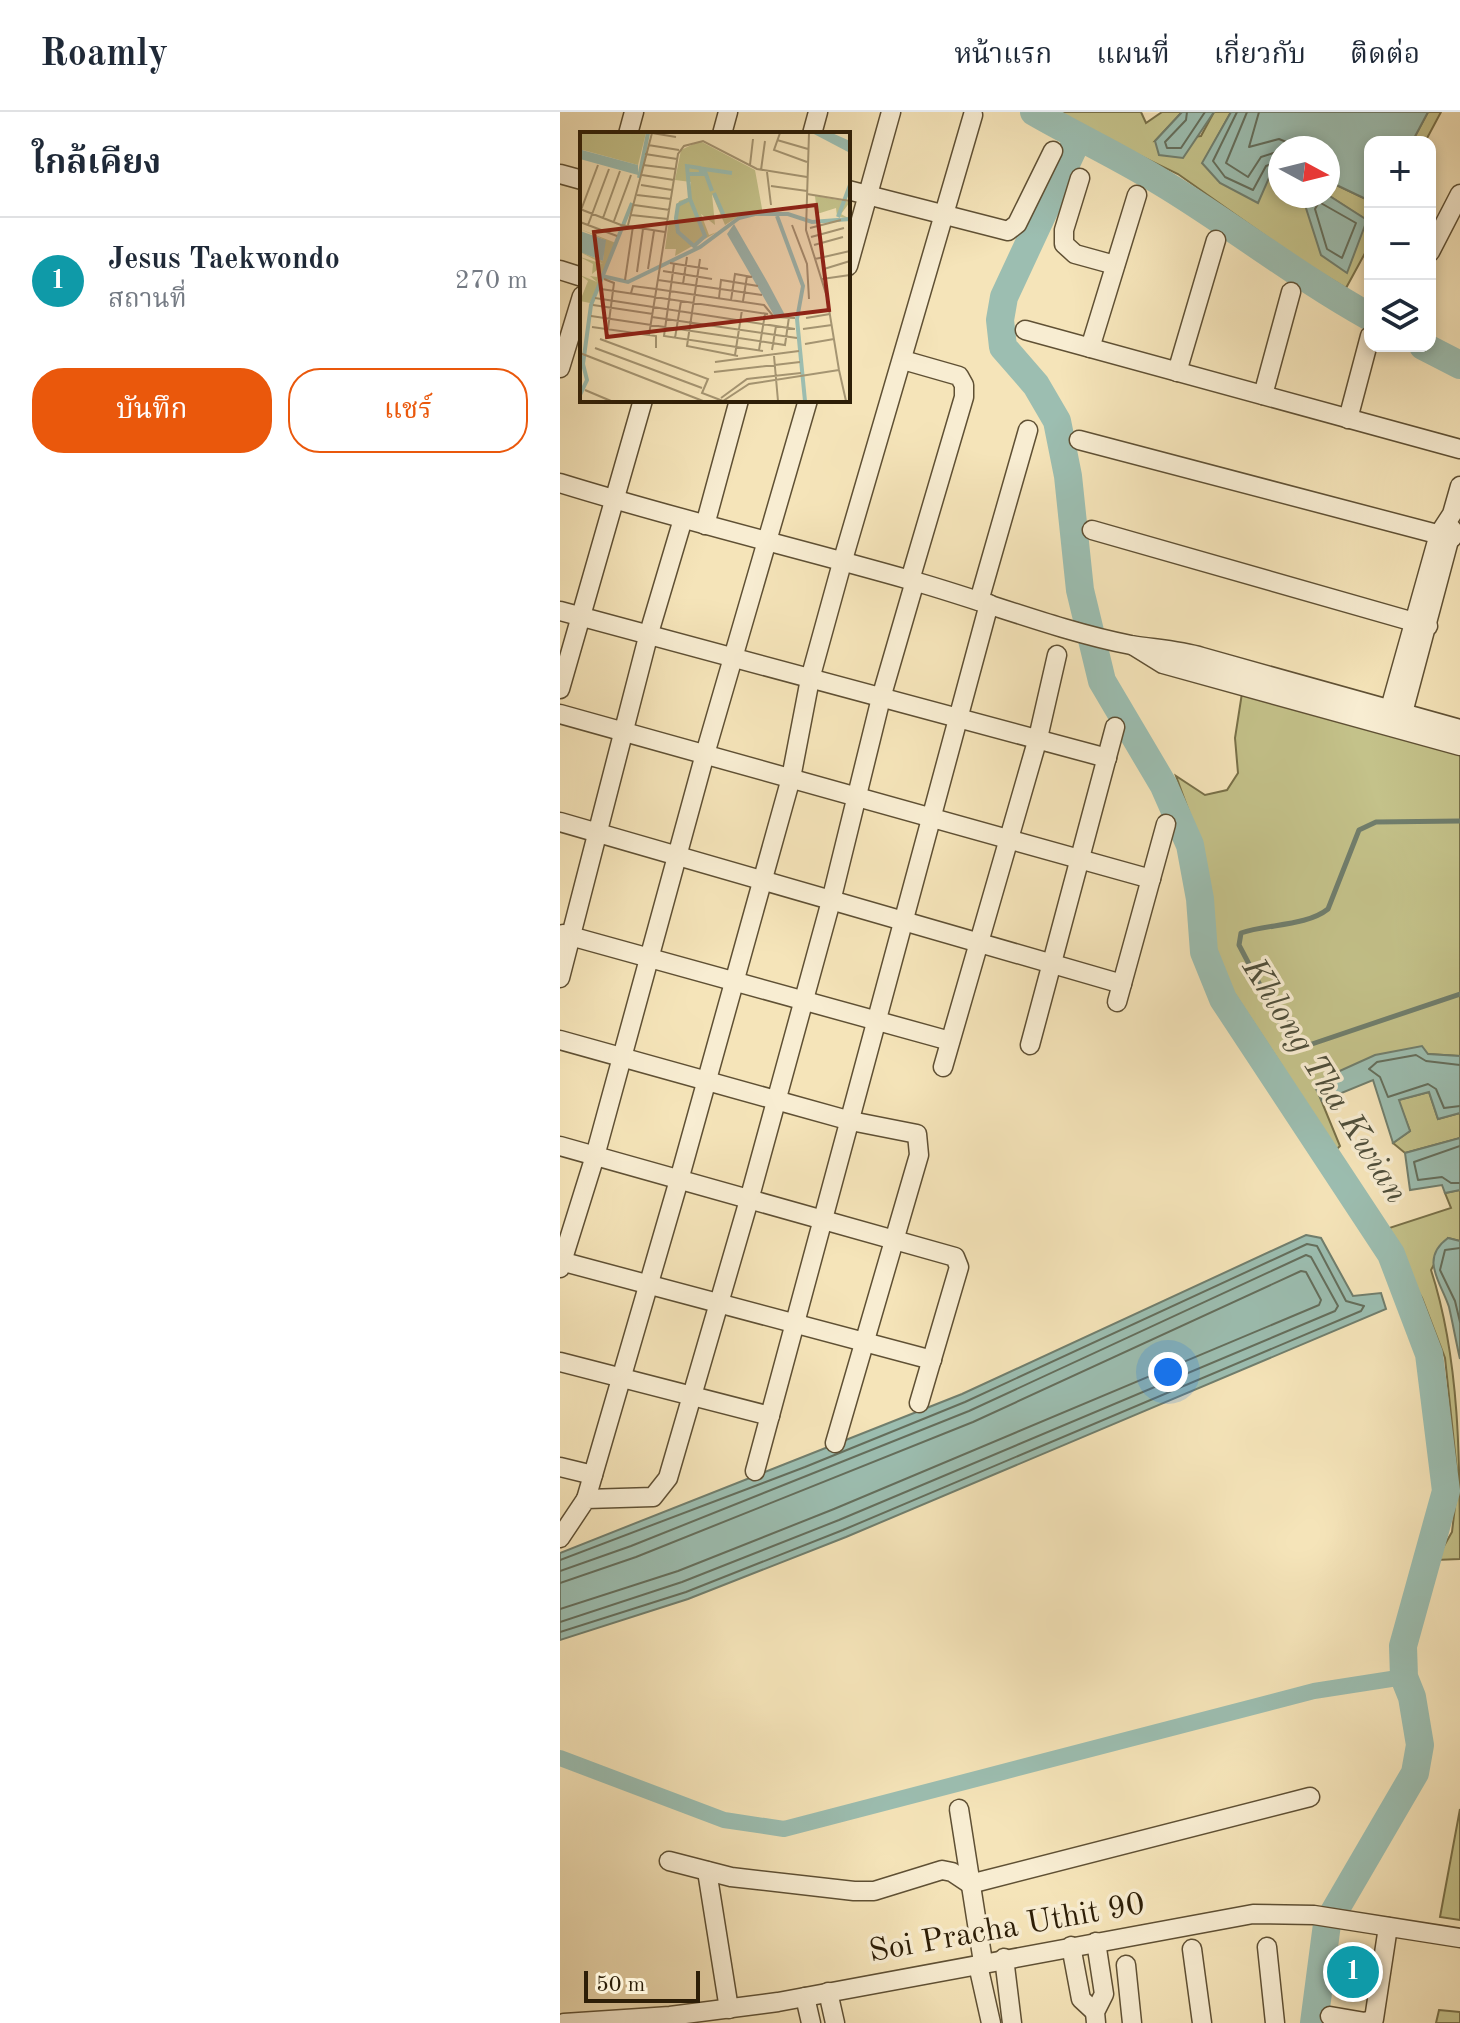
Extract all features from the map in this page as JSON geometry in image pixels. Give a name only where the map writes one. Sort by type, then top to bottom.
[{"type":"street","points":[[631,132],[634,112]]},
{"type":"street","points":[[723,132],[728,112]]},
{"type":"street","points":[[813,132],[818,112]]},
{"type":"street","points":[[850,259],[891,112]]},
{"type":"street","points":[[560,1538],[586,1499],[679,1180],[791,778],[810,679],[842,563],[973,115]]},
{"type":"street","points":[[850,191],[1013,230],[1053,151]]},
{"type":"street","points":[[560,174],[580,179]]},
{"type":"street","points":[[1080,178],[1064,230],[1064,244],[1075,254],[1115,265]]},
{"type":"street","points":[[1436,240],[1460,194]]},
{"type":"street","points":[[1090,348],[1137,195]]},
{"type":"street","points":[[1177,372],[1216,240]]},
{"type":"street","points":[[560,270],[580,276]]},
{"type":"street","points":[[1263,395],[1291,292]]},
{"type":"street","points":[[560,368],[580,303]]},
{"type":"street","points":[[1025,330],[1460,449]]},
{"type":"street","points":[[1348,419],[1366,352]]},
{"type":"street","points":[[586,1499],[653,1497],[662,1488],[777,1100],[912,580],[964,397],[964,385],[959,376],[903,360]]},
{"type":"street","points":[[560,689],[569,613],[613,499],[642,402]]},
{"type":"street","points":[[705,525],[738,402]]},
{"type":"street","points":[[807,402],[648,956],[595,1156],[561,1264],[719,1302],[794,1325],[932,1360]]},
{"type":"street","points":[[755,1471],[905,922],[1028,430]]},
{"type":"street","points":[[1079,440],[1446,536]]},
{"type":"street","points":[[560,483],[766,543],[912,580],[1132,645],[1167,647],[1200,665],[1394,719],[1460,746]]},
{"type":"street","points":[[1394,719],[1460,486]]},
{"type":"street","points":[[560,978],[566,934],[599,833],[623,730],[683,519]]},
{"type":"street","points":[[1092,530],[1421,624]]},
{"type":"street","points":[[569,613],[1107,758]]},
{"type":"street","points":[[943,1067],[1038,738],[1057,655]]},
{"type":"street","points":[[560,714],[1151,879]]},
{"type":"street","points":[[1394,719],[1460,729]]},
{"type":"street","points":[[1030,1045],[1115,727]]},
{"type":"street","points":[[560,822],[1122,984]]},
{"type":"street","points":[[1117,1002],[1166,824]]},
{"type":"street","points":[[566,934],[950,1041]]},
{"type":"street","points":[[560,1040],[851,1121],[917,1134],[920,1142],[835,1443]]},
{"type":"street","points":[[560,1146],[893,1238],[959,1260],[919,1403]]},
{"type":"street","points":[[560,1362],[691,1393],[770,1416]]},
{"type":"street","points":[[560,1467],[593,1475]]},
{"type":"street","points":[[669,1861],[707,1871],[874,1891],[942,1870],[952,1872],[970,1884],[1310,1797]]},
{"type":"street","points":[[959,1809],[991,2023]]},
{"type":"street","points":[[707,1871],[729,2009]]},
{"type":"street","name":"Soi Pracha Uthit 90","points":[[564,2023],[671,2019],[805,1997],[1238,1915],[1314,1915],[1460,1938]]},
{"type":"street","points":[[1330,2016],[1374,2021],[1388,1927]]},
{"type":"street","points":[[1096,1942],[1104,1994],[1096,2018]]},
{"type":"street","points":[[1071,1946],[1081,1999],[1096,2018]]},
{"type":"street","points":[[1267,1947],[1275,2023]]},
{"type":"street","points":[[1192,1949],[1202,2023]]},
{"type":"street","points":[[1004,1958],[1012,2023]]},
{"type":"street","points":[[1126,1965],[1132,2023]]},
{"type":"street","points":[[828,1992],[835,2023]]},
{"type":"street","points":[[805,1997],[811,2023]]},
{"type":"shaded area","points":[[1050,112],[1141,112],[1146,123],[1162,112],[1182,112],[1155,141],[1201,136],[1214,112],[1231,112],[1203,163],[1268,171],[1268,208],[1317,208],[1364,220],[1364,255],[1346,288],[1301,261],[1178,174]]},
{"type":"shaded area","points":[[1428,112],[1441,112],[1428,136],[1415,136]]},
{"type":"shaded area","points":[[1340,187],[1364,198],[1364,219],[1340,203]]},
{"type":"shaded area","points":[[1242,693],[1460,754],[1460,1056],[1428,1054],[1314,1083],[1340,1146],[1329,1157],[1283,1079],[1282,1066],[1220,972],[1209,938],[1203,850],[1176,776],[1205,795],[1227,790],[1238,773],[1235,738]]},
{"type":"shaded area","points":[[1429,1092],[1438,1119],[1460,1113],[1460,1138],[1405,1153],[1393,1143],[1410,1131],[1398,1100]]},
{"type":"shaded area","points":[[1460,1190],[1460,1241],[1448,1238],[1431,1270],[1441,1304],[1453,1375],[1458,1449],[1460,1559],[1436,1560],[1452,1532],[1458,1481],[1445,1358],[1422,1298],[1383,1230],[1451,1208],[1445,1193]]},
{"type":"shaded area","points":[[1460,1809],[1460,1920],[1440,1917]]},
{"type":"shaded area","points":[[1439,2010],[1460,2012],[1460,2023],[1436,2023]]},
{"type":"water","points":[[1182,112],[1214,112],[1183,158],[1159,155],[1155,141]]},
{"type":"water","points":[[1231,112],[1428,112],[1415,136],[1364,136],[1364,198],[1340,187],[1340,136],[1268,136],[1268,180],[1258,203],[1220,183],[1202,163]]},
{"type":"water","points":[[1340,203],[1364,218],[1364,228],[1347,273],[1321,255],[1306,208],[1340,208]]},
{"type":"water","points":[[1422,1046],[1428,1054],[1460,1056],[1460,1113],[1438,1119],[1429,1092],[1399,1100],[1410,1131],[1393,1143],[1373,1080],[1322,1101],[1313,1083],[1375,1055]]},
{"type":"water","points":[[1460,1138],[1460,1190],[1445,1193],[1442,1185],[1410,1190],[1405,1153]]},
{"type":"water","points":[[1306,1235],[1321,1238],[1353,1296],[1381,1293],[1386,1309],[846,1537],[688,1599],[560,1640],[560,1553],[962,1394]]},
{"type":"water","points":[[1448,1238],[1460,1241],[1460,1359],[1449,1307],[1433,1262],[1439,1246]]},
{"type":"waterway","points":[[1034,112],[1152,177],[1364,313]]},
{"type":"waterway","name":"Khlong Tha Kwian","points":[[1078,138],[1004,297],[1000,320],[1003,347],[1036,385],[1057,421],[1068,476],[1080,590],[1102,681],[1164,786],[1190,845],[1200,899],[1204,952],[1223,999],[1391,1254],[1429,1354],[1446,1491],[1403,1646],[1404,1677],[1412,1697],[1420,1745],[1415,1773],[1327,1924],[1314,2023]]},
{"type":"waterway","points":[[1435,352],[1460,365]]},
{"type":"waterway","points":[[1460,821],[1376,822],[1359,830],[1328,909],[1309,919],[1241,933],[1239,945],[1290,1042],[1309,1045],[1460,994]]},
{"type":"waterway","points":[[560,1758],[724,1820],[784,1829],[1314,1691],[1404,1677]]},
{"type":"place","name":"Jesus Taekwondo","points":[[1353,1972]]}]
